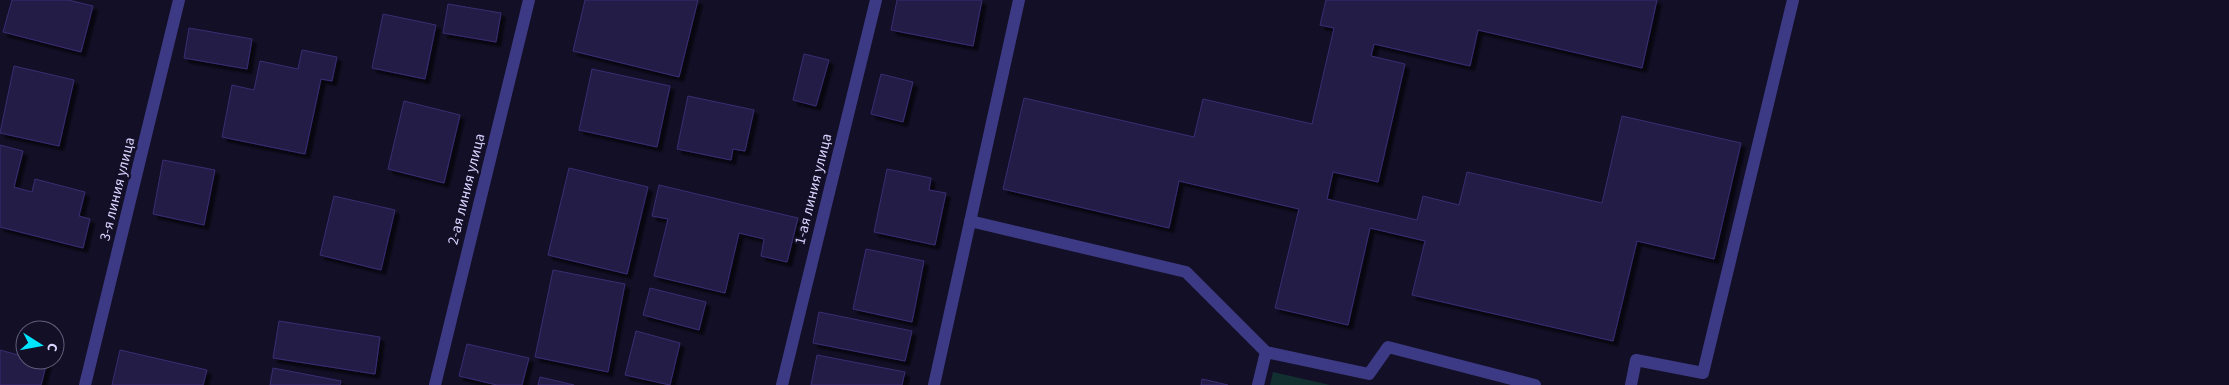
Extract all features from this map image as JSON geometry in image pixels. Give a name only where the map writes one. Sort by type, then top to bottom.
[{"type":"street","name":"3-я линия улица","points":[[85,385],[180,0]]},
{"type":"street","name":"2-ая линия улица","points":[[435,385],[529,0]]},
{"type":"street","name":"1-ая линия улица","points":[[782,385],[876,0]]},
{"type":"street","points":[[934,385],[1019,0]]},
{"type":"street","points":[[1631,385],[1636,360],[1703,373],[1793,0]]},
{"type":"street","points":[[970,222],[1186,272],[1266,352],[1369,374],[1388,347],[1534,385]]},
{"type":"street","points":[[1258,385],[1266,352]]},
{"type":"green space","points":[[1273,372],[1330,385],[1270,385]]},
{"type":"building","points":[[12,0],[68,0],[93,6],[81,52],[3,32]]},
{"type":"building","points":[[585,0],[698,0],[679,77],[573,51]]},
{"type":"building","points":[[897,0],[982,0],[973,46],[891,30]]},
{"type":"building","points":[[1326,0],[1657,0],[1642,68],[1478,30],[1470,66],[1374,44],[1371,56],[1405,64],[1378,182],[1333,172],[1327,199],[1417,220],[1423,196],[1459,205],[1467,172],[1602,203],[1622,116],[1741,143],[1714,259],[1637,241],[1613,341],[1412,295],[1425,241],[1370,228],[1348,325],[1275,308],[1299,209],[1179,181],[1169,228],[1003,189],[1024,98],[1194,137],[1203,99],[1312,124],[1334,28],[1320,25]]},
{"type":"building","points":[[448,4],[501,13],[496,42],[443,33]]},
{"type":"building","points":[[383,14],[436,25],[425,79],[372,68]]},
{"type":"building","points":[[189,28],[252,39],[247,69],[184,58]]},
{"type":"building","points":[[302,50],[337,57],[332,81],[321,79],[305,154],[222,137],[232,85],[254,90],[260,61],[298,69]]},
{"type":"building","points":[[804,54],[829,60],[816,106],[793,100]]},
{"type":"building","points":[[14,66],[74,80],[59,146],[0,133]]},
{"type":"building","points":[[592,69],[670,86],[657,147],[579,130]]},
{"type":"building","points":[[881,74],[913,82],[903,122],[871,114]]},
{"type":"building","points":[[688,96],[754,110],[745,151],[733,149],[731,160],[677,149]]},
{"type":"building","points":[[404,101],[460,115],[444,183],[388,169]]},
{"type":"building","points":[[0,145],[23,151],[14,187],[32,192],[35,179],[85,192],[79,216],[90,219],[83,248],[0,227]]},
{"type":"building","points":[[163,160],[215,170],[204,225],[153,214]]},
{"type":"building","points":[[569,168],[648,187],[627,274],[548,255]]},
{"type":"building","points":[[887,169],[931,178],[929,190],[946,193],[935,245],[874,232]]},
{"type":"building","points":[[659,185],[798,218],[787,262],[761,256],[764,239],[739,233],[725,293],[654,276],[668,219],[652,216]]},
{"type":"building","points":[[334,196],[395,210],[381,270],[320,255]]},
{"type":"building","points":[[866,249],[924,261],[912,322],[853,309]]},
{"type":"building","points":[[553,270],[625,284],[608,372],[535,357]]},
{"type":"building","points":[[650,288],[706,302],[699,330],[643,315]]},
{"type":"building","points":[[819,312],[912,331],[905,361],[813,343]]},
{"type":"building","points":[[279,321],[380,337],[375,374],[273,358]]},
{"type":"building","points":[[636,331],[680,343],[670,385],[625,375]]},
{"type":"building","points":[[467,344],[529,358],[522,385],[497,385],[459,376]]},
{"type":"building","points":[[0,350],[15,354],[15,370],[45,370],[41,385],[0,385]]},
{"type":"building","points":[[120,350],[207,370],[203,385],[112,385]]},
{"type":"building","points":[[817,355],[905,372],[902,385],[811,385]]},
{"type":"building","points":[[273,368],[341,381],[340,385],[270,385]]},
{"type":"building","points":[[540,377],[574,385],[538,385]]},
{"type":"building","points":[[1202,379],[1228,385],[1201,385]]}]
